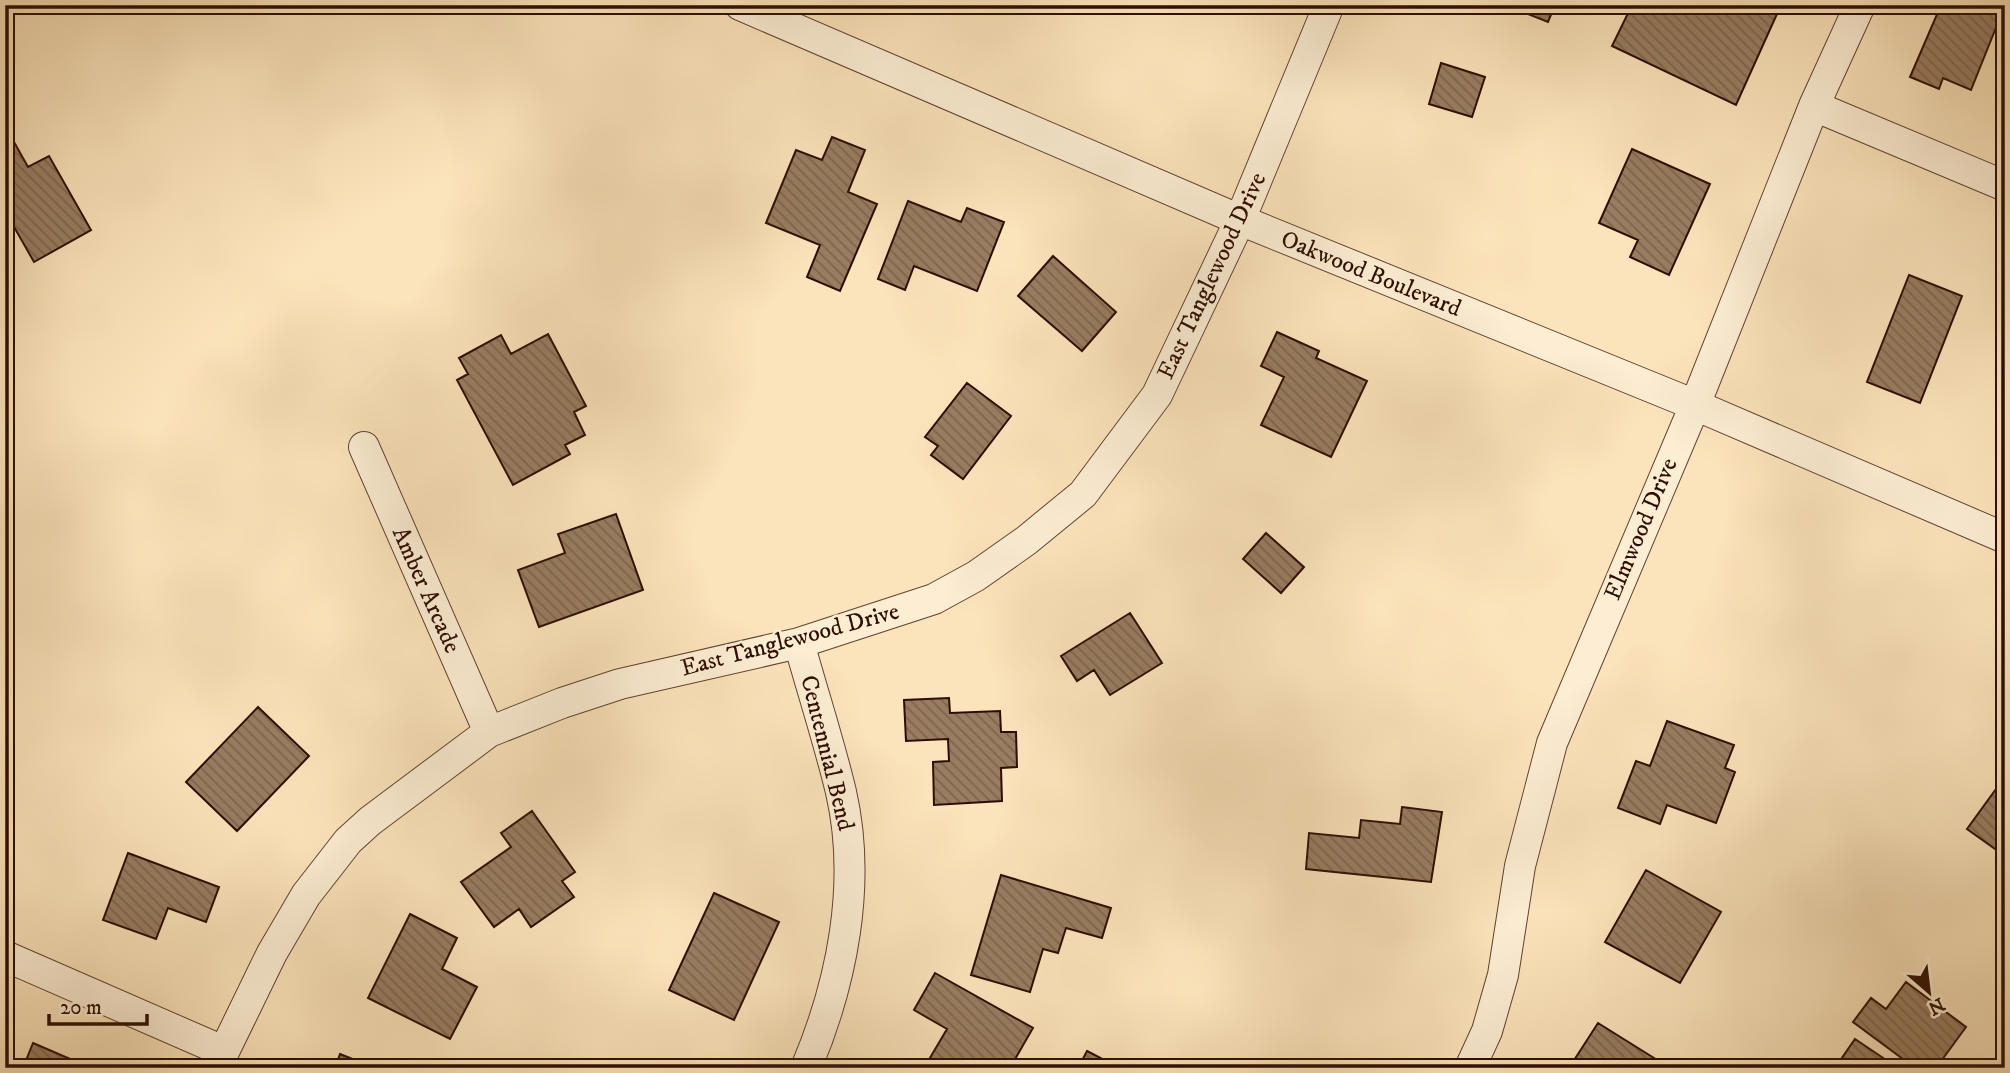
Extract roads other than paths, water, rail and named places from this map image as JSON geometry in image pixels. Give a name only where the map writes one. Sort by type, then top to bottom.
[{"type":"street","name":"Oakwood Boulevard","points":[[740,5],[1240,220],[1695,405],[2005,538]]},
{"type":"street","name":"East Tanglewood Drive","points":[[219,1059],[272,953],[299,907],[348,841],[370,821],[489,732],[562,703],[620,684],[799,643],[934,599],[976,576],[1017,548],[1083,494],[1157,395],[1240,220],[1329,5]]},
{"type":"street","name":"Elmwood Drive","points":[[1470,1068],[1487,1031],[1503,975],[1520,866],[1552,743],[1695,405],[1814,106],[1860,5]]},
{"type":"street","points":[[1814,106],[2005,186]]},
{"type":"street","name":"Amber Arcade","points":[[364,447],[489,732]]},
{"type":"street","name":"Centennial Bend","points":[[799,643],[841,794],[850,879],[848,918],[833,985],[819,1037],[806,1068]]},
{"type":"street","points":[[5,956],[219,1059]]}]
